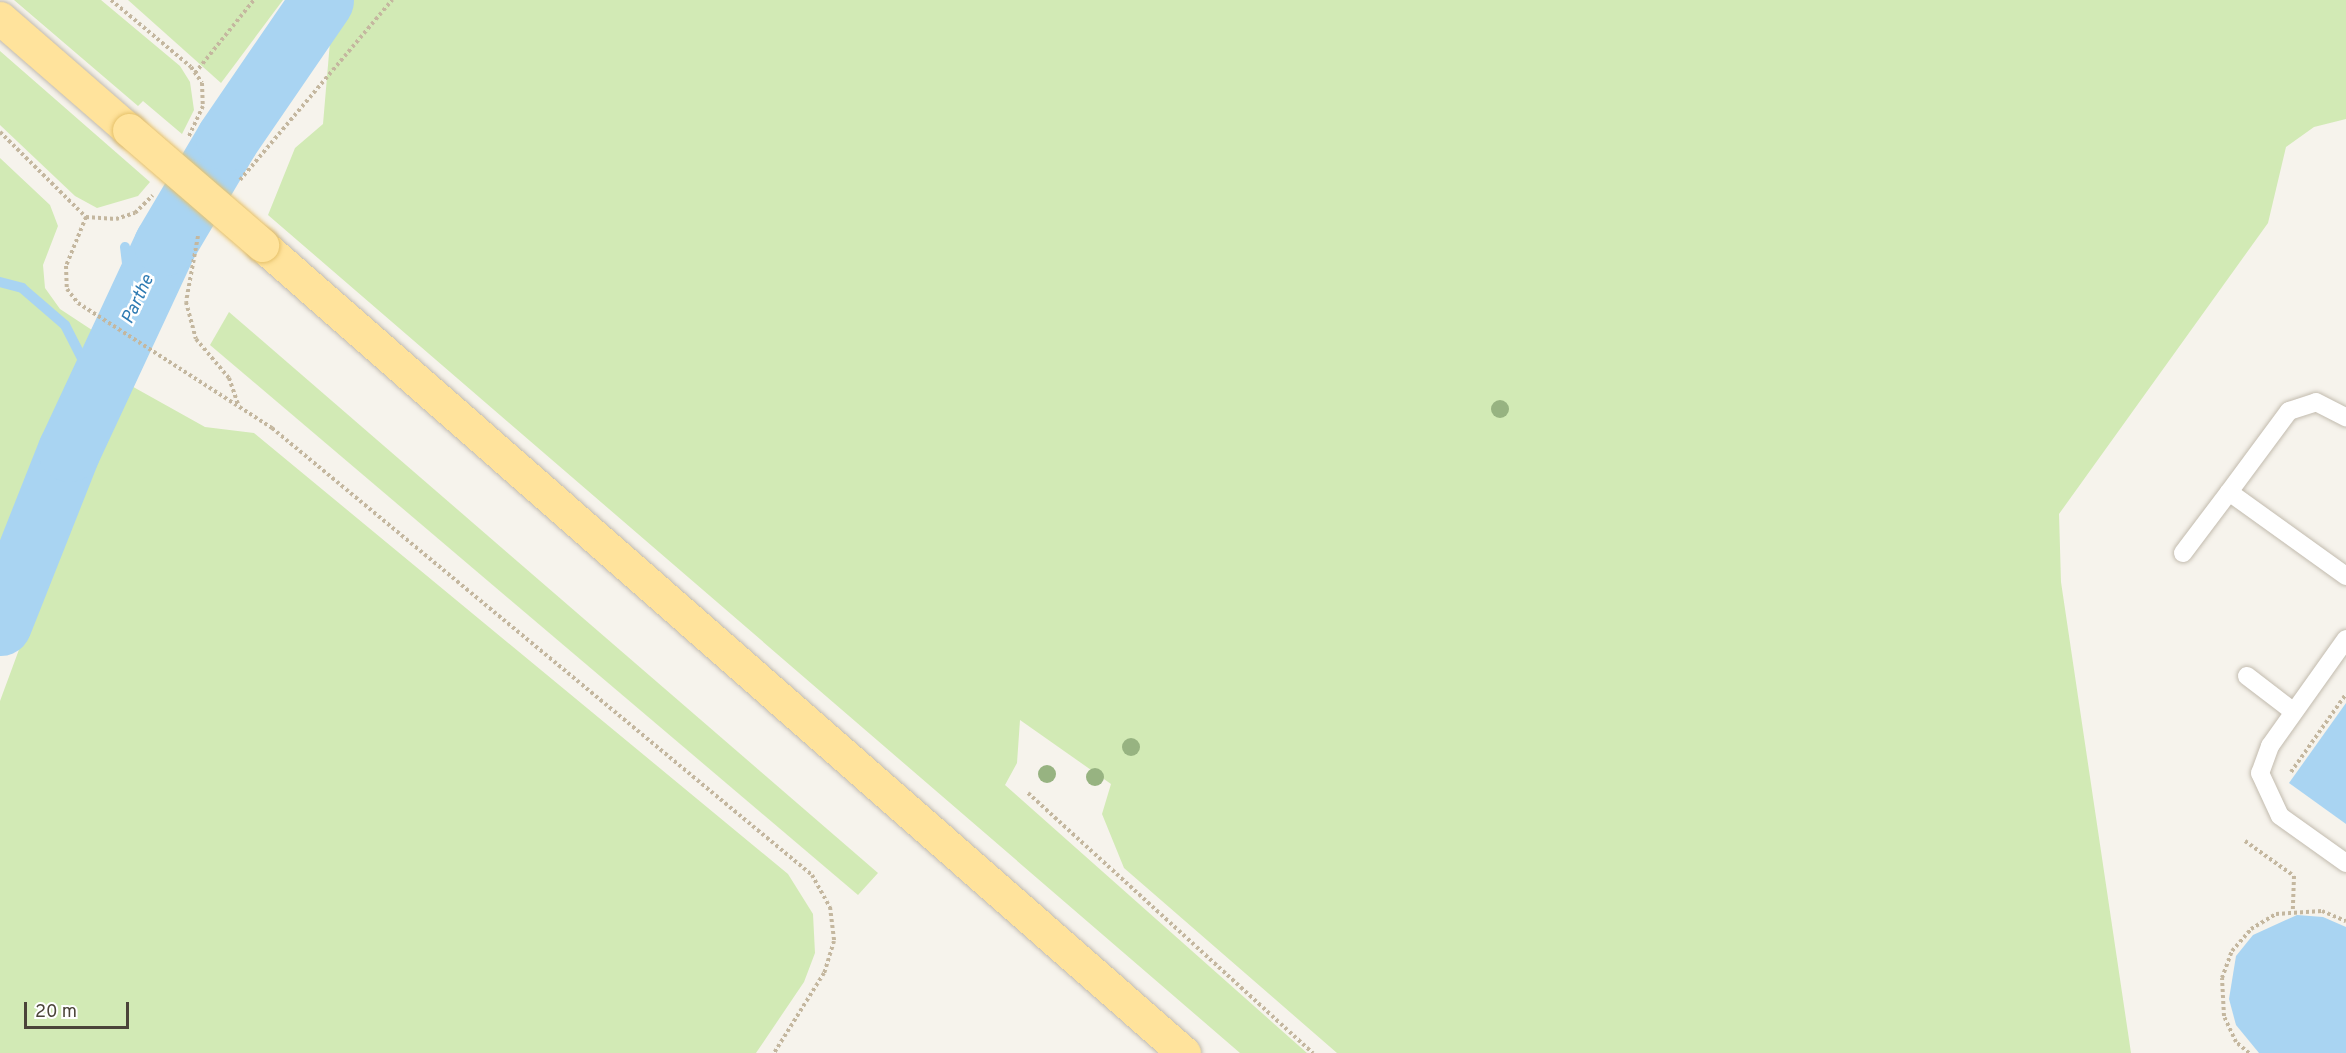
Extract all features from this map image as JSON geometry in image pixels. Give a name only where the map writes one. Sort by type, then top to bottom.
[{"type":"main road","points":[[0,18],[1184,1053]]},
{"type":"lane","points":[[2183,554],[2289,411],[2316,402],[2346,417]]},
{"type":"lane","points":[[2229,492],[2346,576]]},
{"type":"lane","points":[[2346,639],[2294,712],[2264,760],[2263,790],[2280,816],[2346,863]]},
{"type":"lane","points":[[2247,676],[2294,712]]},
{"type":"path","points":[[111,0],[195,73],[203,106]]},
{"type":"path","points":[[195,73],[254,0]]},
{"type":"path","points":[[0,132],[86,217],[116,219]]},
{"type":"path","points":[[86,217],[66,266],[67,289],[78,303],[272,428],[772,838],[812,875],[830,907],[834,940],[824,973],[774,1053]]},
{"type":"path","points":[[2289,775],[2346,694]]},
{"type":"path","points":[[1028,793],[1313,1053]]},
{"type":"path","points":[[2245,841],[2294,876],[2293,910]]},
{"type":"path","points":[[2249,1053],[2236,1042],[2224,1016],[2222,978],[2232,951],[2251,929],[2293,910],[2322,911],[2346,921]]},
{"type":"green space","points":[[14,0],[101,0],[180,66],[190,82],[194,110],[182,134],[143,101],[138,106]]},
{"type":"green space","points":[[128,0],[283,0],[221,83]]},
{"type":"green space","points":[[345,0],[2346,0],[2346,119],[2314,127],[2286,147],[2268,223],[2059,514],[2061,582],[2131,1053],[1337,1053],[1124,868],[1102,814],[1111,784],[1020,720],[1017,763],[1005,785],[1307,1053],[1240,1053],[268,215],[295,148],[323,124],[332,18]]},
{"type":"green space","points":[[0,51],[150,182],[138,196],[97,208],[75,196],[0,125]]},
{"type":"green space","points":[[0,158],[50,205],[58,226],[43,265],[45,288],[60,309],[98,334],[11,544],[0,543]]},
{"type":"green space","points":[[229,312],[878,873],[858,895],[210,345]]},
{"type":"green space","points":[[119,379],[205,427],[254,433],[788,874],[813,914],[815,953],[804,982],[756,1053],[0,1053],[0,701]]},
{"type":"water","points":[[2346,703],[2346,824],[2289,783]]},
{"type":"water","points":[[2297,915],[2323,917],[2346,927],[2346,1053],[2259,1053],[2236,1025],[2229,999],[2236,956],[2253,935]]},
{"type":"waterway","name":"Parthe","points":[[0,624],[69,450],[165,244],[227,139],[322,0]]},
{"type":"waterway","points":[[125,247],[133,313]]},
{"type":"waterway","points":[[0,282],[22,288],[65,325],[82,359],[88,411]]},
{"type":"waterway","points":[[0,550],[28,554]]}]
